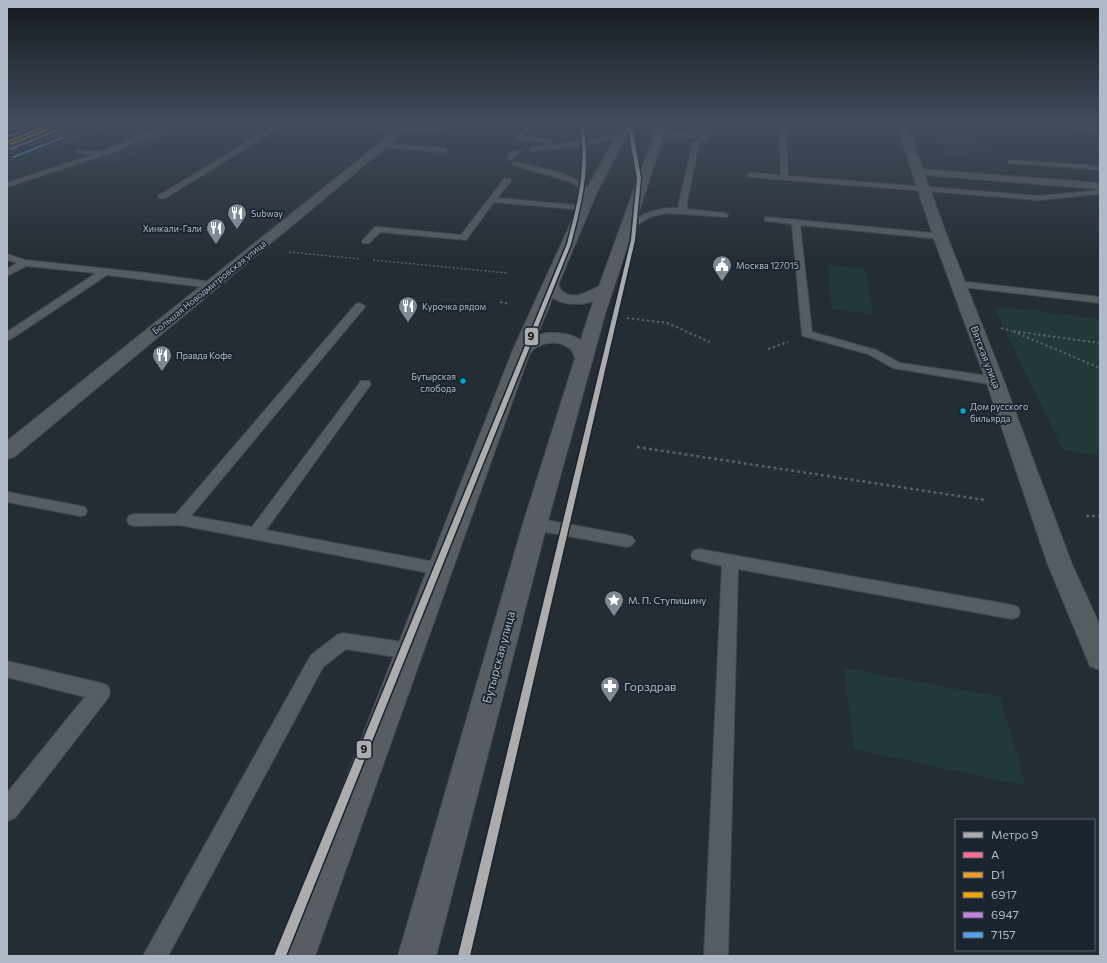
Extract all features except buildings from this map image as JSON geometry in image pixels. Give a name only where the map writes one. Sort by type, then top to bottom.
[{"type":"main road","points":[[296,956],[521,352],[590,194],[604,168]]},
{"type":"main road","name":"Бутырская улица","points":[[417,956],[535,524],[606,288],[647,168]]},
{"type":"street","name":"Большая Новодмитровская улица","points":[[7,452],[357,168]]},
{"type":"street","name":"Вятская улица","points":[[917,168],[957,284],[995,381],[1059,562],[1100,657]]},
{"type":"street","points":[[918,172],[1100,186]]},
{"type":"street","points":[[551,283],[550,287],[553,292],[559,296],[577,299],[596,296],[602,293],[606,288]]},
{"type":"street","points":[[521,352],[525,346],[537,340],[552,338],[573,343],[580,348],[584,360]]},
{"type":"lane","points":[[7,185],[62,168]]},
{"type":"lane","points":[[162,196],[209,168]]},
{"type":"lane","points":[[525,168],[564,176],[578,183],[590,194]]},
{"type":"lane","points":[[683,212],[682,202],[693,168]]},
{"type":"lane","points":[[785,168],[786,178]]},
{"type":"lane","points":[[751,175],[1039,198],[1100,192]]},
{"type":"lane","points":[[366,241],[378,229],[463,238],[507,181]]},
{"type":"lane","points":[[492,200],[584,208]]},
{"type":"lane","points":[[626,228],[646,215],[657,212],[724,215]]},
{"type":"lane","points":[[768,219],[940,236]]},
{"type":"lane","points":[[796,222],[807,334],[872,352],[897,366],[995,381]]},
{"type":"lane","points":[[7,257],[24,263],[211,285]]},
{"type":"lane","points":[[7,273],[24,263]]},
{"type":"lane","points":[[7,337],[105,272]]},
{"type":"lane","points":[[957,284],[1100,300]]},
{"type":"lane","points":[[180,519],[360,306]]},
{"type":"lane","points":[[255,534],[365,384]]},
{"type":"lane","points":[[7,497],[80,511]]},
{"type":"lane","points":[[134,520],[180,519],[440,569]]},
{"type":"lane","points":[[535,524],[627,541]]},
{"type":"lane","points":[[699,555],[1012,612]]},
{"type":"lane","points":[[716,956],[730,561]]},
{"type":"lane","points":[[155,956],[317,661],[344,641],[409,651]]},
{"type":"lane","points":[[7,669],[101,692],[7,810]]},
{"type":"path","points":[[283,251],[361,259]]},
{"type":"path","points":[[368,259],[507,273]]},
{"type":"path","points":[[500,302],[510,304]]},
{"type":"path","points":[[628,318],[667,323],[710,342]]},
{"type":"path","points":[[999,327],[1100,368]]},
{"type":"path","points":[[1012,331],[1100,343]]},
{"type":"path","points":[[637,447],[984,500]]},
{"type":"path","points":[[1086,516],[1100,516]]},
{"type":"green space","points":[[828,265],[865,269],[873,314],[832,309]]},
{"type":"green space","points":[[1004,307],[1100,319],[1100,456],[1063,450],[995,309]]},
{"type":"green space","points":[[844,668],[1000,697],[1026,786],[854,749]]},
{"type":"metro line","name":"9","points":[[280,956],[569,244],[583,184],[584,168]]},
{"type":"metro line","name":"9","points":[[464,956],[633,240],[639,178],[637,168]]},
{"type":"place","name":"Subway","points":[[237,230]]},
{"type":"place","name":"Хинкали-Гали","points":[[216,245]]},
{"type":"place","name":"Москва 127015","points":[[722,282]]},
{"type":"place","name":"Курочка рядом","points":[[408,323]]},
{"type":"place","name":"Правда Кофе","points":[[162,372]]},
{"type":"place","name":"Бутырская слобода","points":[[463,381]]},
{"type":"place","name":"Дом русского бильярда","points":[[963,411]]},
{"type":"place","name":"М. П. Ступишину","points":[[614,617]]},
{"type":"place","name":"Горздрав","points":[[610,703]]}]
